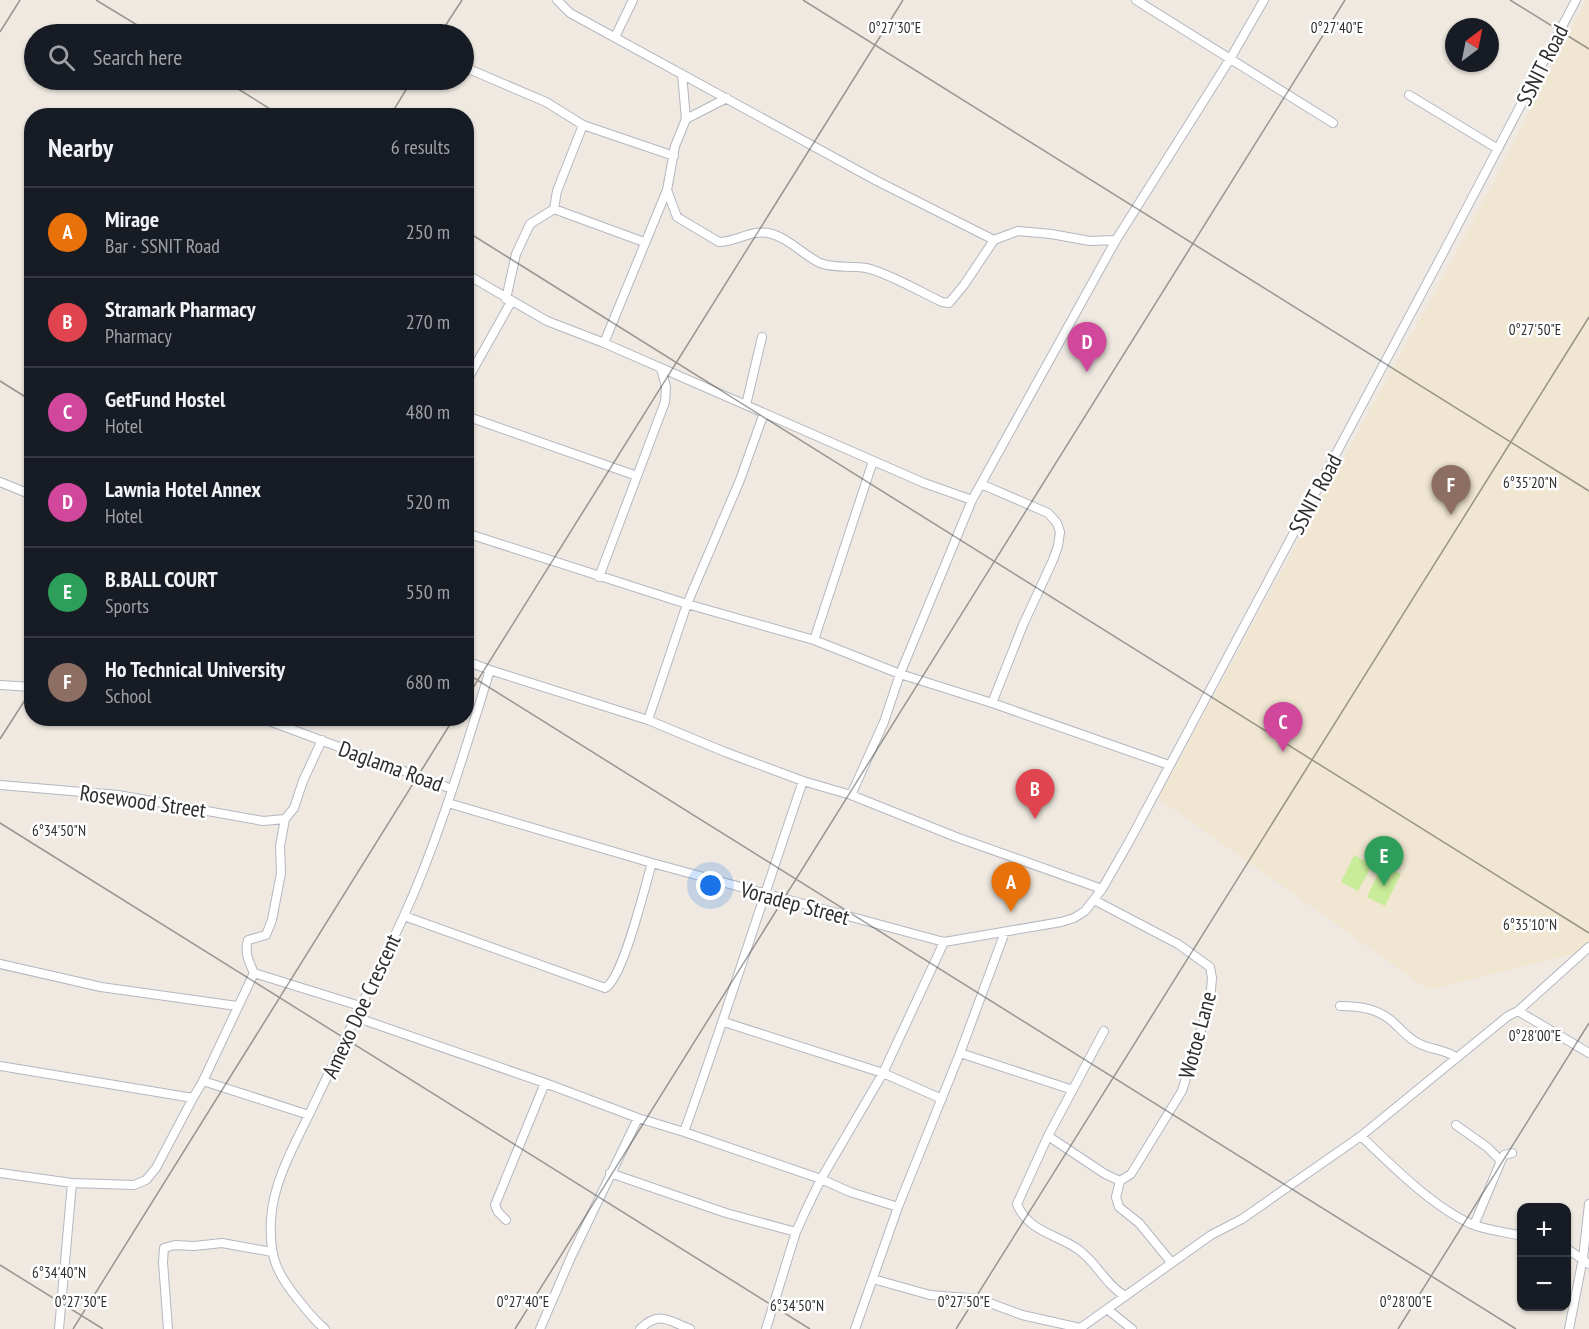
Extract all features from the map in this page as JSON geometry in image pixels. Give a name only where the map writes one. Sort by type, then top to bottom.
[{"type":"street","points":[[557,0],[570,13],[877,181],[994,240]]},
{"type":"street","points":[[615,37],[633,0]]},
{"type":"street","points":[[1136,0],[1333,123]]},
{"type":"street","points":[[851,795],[884,722],[900,674],[972,500],[1116,240],[1230,59],[1264,0]]},
{"type":"street","name":"SSNIT Road","points":[[1005,932],[1074,918],[1085,911],[1102,889],[1221,672],[1576,0]]},
{"type":"street","points":[[474,71],[546,102],[583,125],[674,156]]},
{"type":"street","points":[[604,344],[667,190],[675,146],[686,119],[682,74]]},
{"type":"street","points":[[1409,94],[1498,150]]},
{"type":"street","points":[[686,119],[727,98]]},
{"type":"street","points":[[474,366],[508,300],[516,254],[530,224],[554,209],[557,191],[583,125]]},
{"type":"street","points":[[667,190],[676,217],[719,242],[727,242],[749,233],[769,233],[820,262],[837,268],[854,267],[877,271],[942,302],[949,303],[994,240],[1018,231],[1090,241],[1116,240]]},
{"type":"street","points":[[554,209],[644,242]]},
{"type":"street","points":[[474,279],[547,321],[661,368],[924,483],[972,500]]},
{"type":"street","points":[[746,405],[762,337]]},
{"type":"street","points":[[599,577],[665,402],[666,387],[661,368]]},
{"type":"street","points":[[648,720],[687,604],[740,480],[764,413]]},
{"type":"street","points":[[474,419],[637,476]]},
{"type":"street","points":[[814,640],[873,461]]},
{"type":"street","points":[[0,482],[24,492]]},
{"type":"street","points":[[981,484],[1048,513],[1058,523],[1060,532],[1053,560],[1019,635],[992,703]]},
{"type":"street","points":[[474,536],[599,577],[814,640],[900,674],[992,703],[1169,765]]},
{"type":"street","points":[[474,664],[648,720],[803,781],[851,795],[956,837],[1102,889]]},
{"type":"street","name":"Amexo Doe Crescent","points":[[474,720],[490,670]]},
{"type":"street","points":[[0,685],[24,686]]},
{"type":"street","name":"Daglama Road","points":[[283,726],[452,789]]},
{"type":"street","name":"Amexo Doe Crescent","points":[[325,1329],[313,1326],[281,1280],[272,1252],[271,1218],[274,1196],[282,1173],[404,916],[448,803],[472,726]]},
{"type":"street","points":[[0,1173],[72,1183],[134,1185],[146,1180],[156,1168],[203,1081],[254,974],[246,947],[248,940],[266,935],[272,920],[281,873],[280,846],[285,819],[294,808],[303,781],[322,740]]},
{"type":"street","points":[[684,1132],[803,781]]},
{"type":"street","name":"Rosewood Street","points":[[0,785],[118,795],[263,821],[285,819]]},
{"type":"street","name":"Voradep Street","points":[[448,803],[764,895],[944,942],[1005,932]]},
{"type":"street","points":[[404,916],[605,988],[612,982],[621,962],[652,863]]},
{"type":"street","name":"Wotoe Lane","points":[[1094,900],[1178,944],[1210,967],[1212,978],[1210,1001],[1182,1091],[1131,1174],[1120,1181]]},
{"type":"street","points":[[855,1329],[898,1207],[960,1053],[1005,932]]},
{"type":"street","points":[[766,1329],[796,1232],[821,1179],[883,1073],[944,942]]},
{"type":"street","points":[[873,1279],[930,1295],[979,1299],[1022,1315],[1079,1329],[1171,1262],[1211,1235],[1242,1219],[1361,1136],[1508,1016],[1518,1011],[1589,947]]},
{"type":"street","points":[[0,964],[101,987],[237,1006]]},
{"type":"street","points":[[254,974],[360,1006]]},
{"type":"street","points":[[1340,1006],[1365,1007],[1377,1012],[1394,1023],[1416,1043],[1441,1050],[1457,1058]]},
{"type":"street","points":[[1518,1011],[1589,1053]]},
{"type":"street","points":[[355,1017],[638,1118],[898,1207]]},
{"type":"street","points":[[723,1022],[883,1073],[942,1099]]},
{"type":"street","points":[[1104,1031],[1048,1136],[1017,1204],[1021,1215],[1037,1228],[1079,1250],[1113,1289],[1125,1296]]},
{"type":"street","points":[[960,1053],[1073,1090]]},
{"type":"street","points":[[0,1066],[193,1098]]},
{"type":"street","points":[[203,1081],[309,1115]]},
{"type":"street","points":[[506,1220],[495,1205],[545,1083]]},
{"type":"street","points":[[540,1329],[610,1173],[638,1118]]},
{"type":"street","points":[[1456,1125],[1487,1147],[1501,1161]]},
{"type":"street","points":[[1048,1136],[1105,1174],[1120,1181],[1116,1197],[1119,1206],[1138,1223],[1171,1262]]},
{"type":"street","points":[[1361,1136],[1400,1173],[1446,1209],[1474,1225],[1517,1235]]},
{"type":"street","points":[[1474,1225],[1504,1155],[1512,1153]]},
{"type":"street","points":[[610,1173],[726,1213],[796,1232]]},
{"type":"street","points":[[59,1329],[72,1183]]},
{"type":"street","points":[[1569,1329],[1586,1261],[1589,1204]]},
{"type":"street","points":[[168,1329],[164,1248],[175,1245],[194,1246],[222,1243],[272,1252]]},
{"type":"street","points":[[1571,1251],[1586,1261]]},
{"type":"street","points":[[1107,1309],[1132,1329]]},
{"type":"street","points":[[640,1329],[649,1320],[658,1317],[690,1329]]},
{"type":"shaded area","points":[[1586,0],[1589,0],[1589,950],[1429,990],[1158,798],[1467,233]]},
{"type":"green space","points":[[1354,855],[1372,865],[1358,891],[1341,882]]},
{"type":"green space","points":[[1382,865],[1401,874],[1385,906],[1367,897]]},
{"type":"place","name":"Lawnia Hotel Annex","points":[[1087,372]]},
{"type":"place","name":"Ho Technical University","points":[[1451,515]]},
{"type":"place","name":"GetFund Hostel","points":[[1283,752]]},
{"type":"place","name":"Stramark Pharmacy","points":[[1035,819]]},
{"type":"place","name":"B.BALL COURT","points":[[1384,886]]},
{"type":"place","name":"Mirage","points":[[1011,912]]}]
